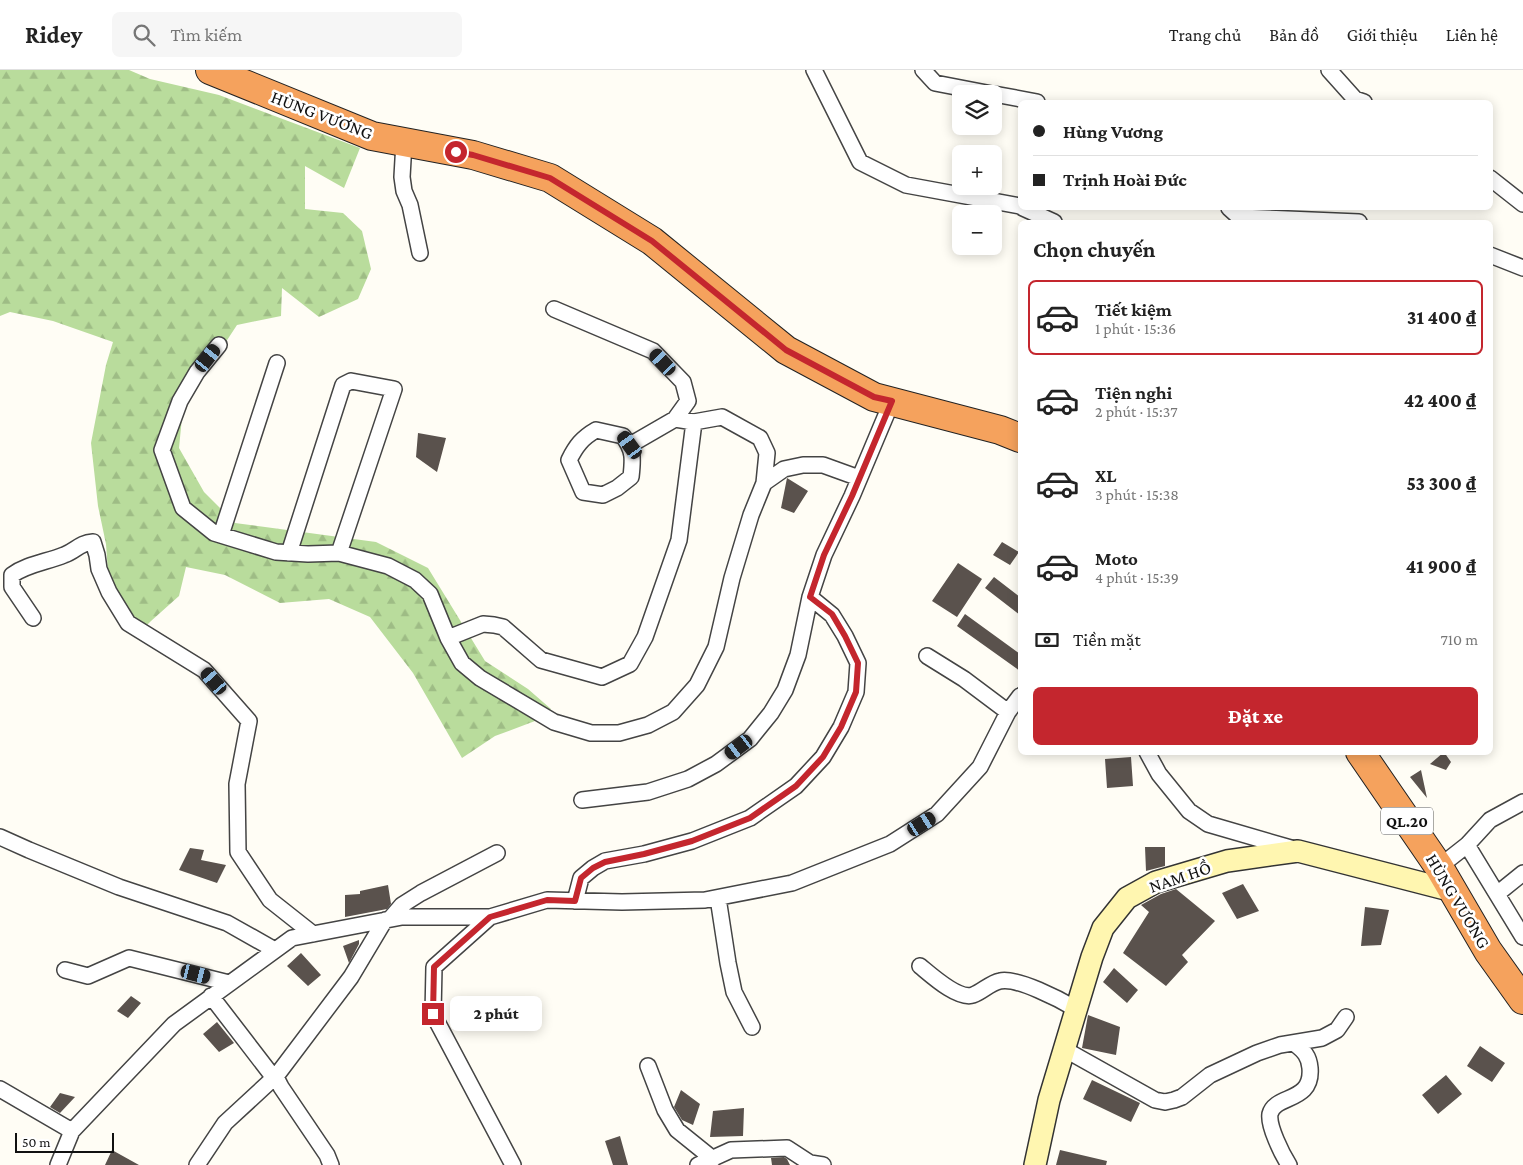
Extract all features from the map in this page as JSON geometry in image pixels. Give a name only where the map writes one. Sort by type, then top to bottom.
[{"type":"highway","name":"HÙNG VƯƠNG","points":[[210,70],[372,136],[473,155],[550,178],[652,241],[786,350],[874,397],[1000,430],[1018,437]]},
{"type":"highway","name":"HÙNG VƯƠNG","points":[[1362,755],[1439,867],[1488,951],[1523,1000]]},
{"type":"street","points":[[814,70],[860,162],[906,185],[1018,206]]},
{"type":"street","points":[[923,70],[935,83],[952,86]]},
{"type":"street","points":[[1329,70],[1358,100]]},
{"type":"street","points":[[1002,96],[1026,100]]},
{"type":"street","points":[[404,142],[402,177],[404,191],[410,205],[420,254]]},
{"type":"street","points":[[1493,180],[1523,204]]},
{"type":"street","points":[[1028,210],[1050,220]]},
{"type":"street","points":[[1232,210],[1239,217],[1311,220]]},
{"type":"street","points":[[1493,256],[1523,268]]},
{"type":"street","points":[[554,309],[653,351],[682,382],[688,401],[675,419],[630,445]]},
{"type":"street","points":[[219,345],[197,372],[180,401],[162,450],[183,508],[214,533],[276,552],[339,553],[388,566],[415,580],[430,594],[448,638],[462,663],[480,678],[554,722],[591,733],[619,733],[648,725],[673,712],[697,685],[716,647],[732,578],[751,515],[764,484],[768,453],[760,438],[722,417],[694,422],[675,419]]},
{"type":"street","points":[[221,535],[278,363]]},
{"type":"street","points":[[289,553],[343,385],[352,381],[394,389],[339,553]]},
{"type":"street","points":[[582,800],[648,792],[688,779],[716,764],[750,739],[771,713],[784,690],[798,655],[810,597],[824,555],[892,401]]},
{"type":"street","points":[[448,638],[483,624],[494,625],[503,628],[541,660],[602,677],[630,664],[645,637],[679,540],[694,422]]},
{"type":"street","points":[[596,430],[623,436],[630,445],[633,459],[631,477],[617,488],[603,495],[584,492],[569,460],[576,446],[586,436],[596,430]]},
{"type":"street","points":[[764,484],[784,469],[804,465],[823,465],[858,478]]},
{"type":"street","points":[[33,618],[12,587],[12,575],[19,569],[67,555],[84,543],[93,542],[99,569],[109,592],[128,623],[204,670],[249,721],[237,784],[238,852],[270,900],[312,934]]},
{"type":"street","points":[[575,901],[581,878],[593,868],[605,862],[692,841],[750,818],[796,786],[823,757],[841,727],[856,692],[858,663],[832,614],[810,597]]},
{"type":"street","points":[[927,656],[964,679],[1008,712]]},
{"type":"street","points":[[58,1165],[72,1131],[174,1024],[292,938],[402,917],[490,917],[547,900],[696,900],[718,898],[792,883],[890,844],[937,814],[980,767],[1008,712],[1018,699]]},
{"type":"street","points":[[1149,755],[1159,774],[1189,811],[1208,824],[1298,850]]},
{"type":"street","points":[[1439,867],[1467,845],[1490,820],[1523,802]]},
{"type":"street","points":[[0,837],[118,887],[227,923],[275,950]]},
{"type":"street","points":[[1467,845],[1523,937]]},
{"type":"street","name":"NAM HỒ","points":[[1035,1165],[1049,1100],[1092,957],[1103,928],[1127,898],[1156,882],[1227,861],[1298,850],[1453,891]]},
{"type":"street","points":[[197,1165],[225,1123],[275,1076],[351,977],[388,920],[402,905],[497,853]]},
{"type":"street","points":[[1498,894],[1523,873]]},
{"type":"street","points":[[718,898],[734,992],[752,1027]]},
{"type":"street","points":[[490,917],[434,967],[433,1014],[512,1165]]},
{"type":"street","points":[[65,970],[88,976],[129,958],[230,983]]},
{"type":"street","points":[[920,966],[933,978],[967,997],[975,995],[989,985],[1001,980],[1014,982],[1055,997],[1076,1009]]},
{"type":"street","points":[[211,996],[275,1076],[327,1155],[331,1165]]},
{"type":"street","points":[[1064,1049],[1155,1100],[1165,1102],[1182,1097],[1210,1075],[1226,1066],[1280,1045],[1322,1038],[1337,1030],[1346,1017]]},
{"type":"street","points":[[1289,1165],[1270,1122],[1271,1113],[1275,1106],[1300,1093],[1308,1086],[1311,1073],[1310,1062],[1306,1052],[1295,1044]]},
{"type":"street","points":[[648,1066],[665,1110],[677,1130],[713,1158]]},
{"type":"street","points":[[0,1089],[72,1131]]},
{"type":"street","points":[[698,1165],[731,1150],[787,1148],[814,1164]]},
{"type":"green space","points":[[0,70],[129,70],[150,79],[219,95],[360,148],[344,188],[305,166],[305,209],[343,213],[362,231],[371,269],[358,299],[319,317],[282,288],[281,316],[237,325],[183,407],[179,448],[204,492],[235,523],[376,542],[428,568],[485,661],[528,689],[551,709],[535,721],[495,736],[462,758],[413,673],[370,617],[329,599],[280,603],[225,575],[186,567],[179,596],[135,637],[109,587],[106,544],[98,506],[91,443],[106,365],[113,342],[53,321],[10,312],[0,316]]},
{"type":"building","points":[[418,433],[446,438],[437,472],[416,457]]},
{"type":"building","points":[[787,478],[808,491],[794,513],[781,508]]},
{"type":"building","points":[[1002,542],[1018,551],[1010,565],[993,555]]},
{"type":"building","points":[[958,563],[982,579],[957,617],[932,601]]},
{"type":"building","points":[[994,577],[1018,595],[1018,613],[985,588]]},
{"type":"building","points":[[965,614],[1018,653],[1018,670],[957,626]]},
{"type":"building","points":[[1440,755],[1446,755],[1451,762],[1446,770],[1430,764]]},
{"type":"building","points":[[1131,757],[1133,786],[1107,788],[1105,759]]},
{"type":"building","points":[[1421,770],[1427,798],[1410,777]]},
{"type":"building","points":[[1145,847],[1165,847],[1165,866],[1146,871]]},
{"type":"building","points":[[190,848],[204,850],[201,860],[226,865],[217,883],[179,870]]},
{"type":"building","points":[[1243,884],[1259,911],[1237,919],[1222,893]]},
{"type":"building","points":[[388,885],[391,904],[387,909],[345,917],[345,895],[360,894],[360,891]]},
{"type":"building","points":[[1176,889],[1215,921],[1182,955],[1188,962],[1166,986],[1123,953],[1149,912],[1141,905],[1161,894]]},
{"type":"building","points":[[1365,907],[1389,910],[1381,945],[1361,946]]},
{"type":"building","points":[[359,940],[359,944],[349,963],[343,946]]},
{"type":"building","points":[[301,953],[321,975],[308,986],[287,966]]},
{"type":"building","points":[[1114,968],[1138,990],[1127,1003],[1103,982]]},
{"type":"building","points":[[131,996],[141,1003],[128,1018],[117,1011]]},
{"type":"building","points":[[1088,1015],[1120,1027],[1116,1055],[1082,1048]]},
{"type":"building","points":[[217,1022],[234,1043],[219,1052],[203,1034]]},
{"type":"building","points":[[1480,1046],[1505,1063],[1492,1082],[1467,1066]]},
{"type":"building","points":[[1446,1075],[1462,1094],[1438,1114],[1422,1095]]},
{"type":"building","points":[[1092,1080],[1140,1103],[1131,1122],[1083,1099]]},
{"type":"building","points":[[681,1090],[700,1104],[693,1125],[682,1120],[674,1107]]},
{"type":"building","points":[[60,1093],[75,1097],[60,1113],[50,1107]]},
{"type":"building","points":[[744,1108],[743,1136],[710,1137],[713,1111]]},
{"type":"building","points":[[620,1136],[628,1165],[613,1165],[605,1141]]},
{"type":"building","points":[[112,1150],[139,1165],[105,1165]]},
{"type":"building","points":[[1060,1150],[1107,1161],[1106,1165],[1056,1165]]},
{"type":"building","points":[[784,1157],[790,1165],[772,1165],[771,1158]]},
{"type":"route","points":[[433,1014],[434,967],[490,917],[547,900],[575,901],[581,878],[593,868],[605,862],[692,841],[750,818],[796,786],[823,757],[841,727],[856,692],[858,663],[832,614],[810,597],[824,555],[852,496],[892,401],[874,397],[786,350],[652,241],[550,178],[473,155],[456,152]]}]
